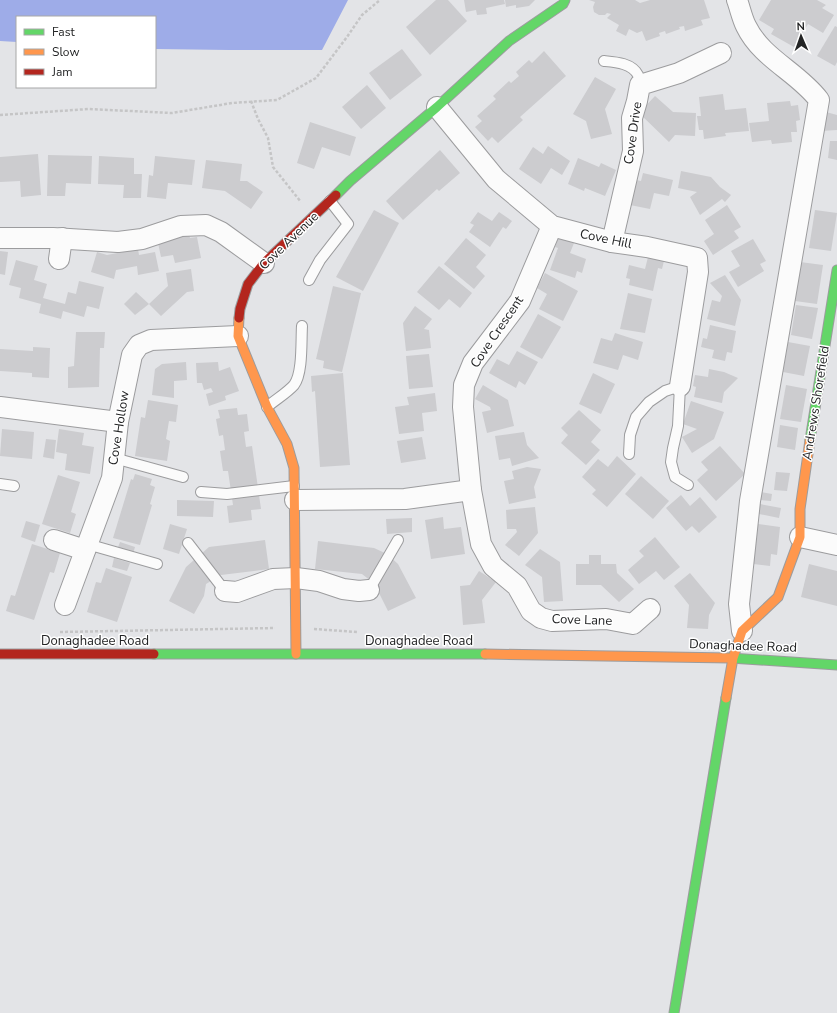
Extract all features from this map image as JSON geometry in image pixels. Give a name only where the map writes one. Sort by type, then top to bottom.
[{"type":"street","name":"Cove Avenue","points":[[296,654],[294,468],[287,444],[267,407],[238,336],[240,309],[248,284],[264,263],[314,218],[350,181],[438,107],[509,41],[563,4],[565,0]]},
{"type":"street","points":[[737,0],[745,26],[757,44],[773,59],[812,90],[819,100],[750,501],[739,604],[742,631]]},
{"type":"street","name":"Cove Drive","points":[[612,242],[633,151],[632,118],[638,101],[640,85],[680,72],[721,53]]},
{"type":"street","name":"Cove Hill","points":[[438,107],[496,179],[552,226],[612,242],[648,247],[697,258],[698,272],[680,386]]},
{"type":"street","points":[[0,238],[62,238],[118,242],[142,239],[181,226],[206,225],[221,232],[264,263]]},
{"type":"street","name":"Cove Crescent","points":[[471,490],[463,407],[464,385],[473,363],[520,301],[552,226]]},
{"type":"street","points":[[59,260],[62,238]]},
{"type":"street","name":"Andrews Shorefield","points":[[674,1013],[733,658],[742,631],[778,597],[800,537],[801,502],[837,270]]},
{"type":"street","name":"Cove Hollow","points":[[65,605],[112,478],[118,422],[132,355],[139,345],[150,340],[238,336]]},
{"type":"street","points":[[0,407],[118,422]]},
{"type":"street","points":[[294,493],[405,499],[471,490]]},
{"type":"street","name":"Cove Lane","points":[[471,490],[481,544],[493,566],[517,586],[531,611],[541,618],[552,621],[606,619],[633,624],[650,609]]},
{"type":"street","points":[[800,537],[837,545]]},
{"type":"street","points":[[54,540],[86,547]]},
{"type":"street","points":[[225,591],[237,592],[273,579],[296,578],[319,581],[343,589],[360,591],[369,590]]},
{"type":"street","name":"Donaghadee Road","points":[[0,654],[527,654],[733,658],[837,665]]},
{"type":"lane","points":[[604,61],[619,62],[629,66],[638,75],[640,85]]},
{"type":"lane","points":[[309,280],[320,260],[348,224],[330,201]]},
{"type":"lane","points":[[267,407],[293,385],[296,380],[299,370],[302,326]]},
{"type":"lane","points":[[629,454],[630,434],[636,417],[649,402],[665,391],[680,386],[678,426],[671,462],[675,476],[688,485]]},
{"type":"lane","points":[[114,458],[183,477]]},
{"type":"lane","points":[[0,484],[14,486]]},
{"type":"lane","points":[[201,492],[227,494],[294,493]]},
{"type":"lane","points":[[369,590],[398,540]]},
{"type":"lane","points":[[188,544],[225,591]]},
{"type":"lane","points":[[86,547],[157,564]]},
{"type":"path","points":[[0,115],[90,109],[172,113],[232,103],[276,100],[316,78],[347,37],[362,14],[380,0]]},
{"type":"path","points":[[251,101],[268,138],[273,167],[314,218]]},
{"type":"path","points":[[55,632],[296,627]]},
{"type":"water","points":[[0,0],[348,0],[322,50],[156,49],[156,16],[16,16],[16,42],[0,41]]},
{"type":"building","points":[[436,0],[448,0],[467,21],[430,55],[406,27]]},
{"type":"building","points":[[464,0],[504,0],[505,4],[486,8],[487,14],[477,15],[476,10],[466,12]]},
{"type":"building","points":[[505,0],[535,0],[529,6],[516,8],[516,5],[506,7]]},
{"type":"building","points":[[589,0],[635,0],[640,3],[650,0],[704,0],[710,18],[701,20],[703,25],[685,31],[684,26],[679,27],[680,29],[666,34],[665,31],[659,33],[660,36],[646,41],[642,31],[637,33],[629,29],[626,36],[616,31],[619,25],[607,18],[611,14],[607,13],[605,15],[599,15],[594,12],[593,7],[595,2]]},
{"type":"building","points":[[771,0],[817,0],[826,5],[822,8],[834,15],[823,33],[808,24],[794,47],[771,34],[774,29],[759,20]]},
{"type":"building","points":[[835,26],[837,27],[837,62],[835,66],[817,56]]},
{"type":"building","points":[[402,49],[422,75],[390,100],[369,73]]},
{"type":"building","points":[[544,51],[566,76],[520,117],[523,120],[498,143],[492,137],[488,141],[475,127],[482,121],[477,116],[496,99],[493,96],[509,81],[511,83],[519,76],[516,72],[529,60],[532,63]]},
{"type":"building","points":[[595,77],[616,89],[605,109],[612,134],[591,139],[586,121],[573,114]]},
{"type":"building","points":[[367,85],[386,108],[361,129],[342,107]]},
{"type":"building","points":[[723,94],[725,110],[746,108],[749,131],[725,133],[726,136],[704,139],[703,130],[699,130],[697,116],[701,116],[699,97]]},
{"type":"building","points":[[655,96],[673,112],[696,113],[695,136],[675,135],[669,142],[639,113]]},
{"type":"building","points":[[790,101],[791,106],[798,105],[800,120],[796,121],[797,132],[791,132],[792,142],[772,144],[771,140],[752,142],[749,123],[769,121],[767,103]]},
{"type":"building","points":[[826,112],[837,115],[837,130],[821,131]]},
{"type":"building","points":[[310,122],[356,137],[350,156],[322,147],[314,169],[297,163]]},
{"type":"building","points":[[830,141],[837,141],[837,160],[828,158]]},
{"type":"building","points":[[548,146],[570,161],[562,175],[551,168],[541,184],[519,169],[533,147],[543,154]]},
{"type":"building","points":[[440,150],[460,173],[439,191],[437,189],[403,220],[386,201]]},
{"type":"building","points":[[38,154],[41,195],[21,197],[20,181],[0,182],[0,157]]},
{"type":"building","points":[[48,155],[92,156],[91,184],[66,183],[65,196],[47,196]]},
{"type":"building","points":[[99,156],[134,158],[134,174],[142,174],[141,198],[123,198],[124,185],[98,184]]},
{"type":"building","points":[[155,156],[195,160],[192,185],[168,183],[166,199],[147,197],[149,175],[153,176]]},
{"type":"building","points":[[578,158],[599,167],[601,163],[616,170],[605,196],[585,188],[584,191],[568,184]]},
{"type":"building","points":[[206,160],[242,164],[240,181],[247,181],[263,192],[251,209],[225,191],[202,188]]},
{"type":"building","points":[[681,171],[711,177],[720,187],[731,195],[725,202],[722,199],[700,215],[690,197],[697,192],[678,188]]},
{"type":"building","points":[[643,173],[673,180],[669,196],[654,193],[650,209],[625,204],[631,179],[641,181]]},
{"type":"building","points":[[727,205],[741,227],[734,231],[739,238],[713,255],[704,241],[714,234],[705,220]]},
{"type":"building","points":[[374,210],[399,223],[363,291],[336,277]]},
{"type":"building","points":[[815,210],[837,213],[831,251],[809,248]]},
{"type":"building","points":[[478,212],[492,221],[499,212],[512,221],[506,229],[503,227],[490,247],[469,232],[474,225],[470,223]]},
{"type":"building","points":[[188,231],[190,238],[197,237],[201,258],[175,263],[173,255],[161,257],[157,238]]},
{"type":"building","points":[[466,238],[486,255],[476,267],[485,276],[474,289],[444,264]]},
{"type":"building","points":[[558,238],[574,243],[570,253],[586,259],[582,273],[577,271],[575,278],[550,270],[558,248],[555,247]]},
{"type":"building","points":[[753,239],[766,261],[760,264],[764,271],[738,287],[729,272],[740,266],[731,251]]},
{"type":"building","points":[[138,249],[139,255],[155,252],[159,271],[138,275],[137,266],[116,270],[114,279],[91,272],[97,252],[107,255]]},
{"type":"building","points":[[0,251],[8,252],[5,275],[0,274]]},
{"type":"building","points":[[648,257],[664,261],[662,269],[658,268],[653,291],[629,285],[630,279],[626,278],[629,265],[645,269]]},
{"type":"building","points":[[16,260],[38,266],[34,280],[47,284],[43,298],[65,304],[68,292],[76,294],[79,281],[104,287],[99,309],[87,306],[84,317],[63,311],[61,319],[39,313],[41,304],[19,298],[21,288],[9,285]]},
{"type":"building","points":[[800,262],[823,265],[817,304],[795,301]]},
{"type":"building","points":[[439,266],[472,293],[460,308],[449,299],[439,310],[417,292]]},
{"type":"building","points":[[191,269],[194,291],[187,292],[161,316],[149,304],[168,286],[166,273]]},
{"type":"building","points":[[545,273],[578,291],[563,321],[539,309],[547,294],[537,288]]},
{"type":"building","points":[[725,275],[741,300],[735,326],[707,319],[712,300],[720,302],[722,296],[710,283]]},
{"type":"building","points":[[333,286],[361,293],[342,372],[323,368],[324,361],[316,359]]},
{"type":"building","points":[[136,292],[149,304],[135,315],[124,304]]},
{"type":"building","points":[[628,293],[652,299],[645,333],[620,329]]},
{"type":"building","points":[[796,305],[818,308],[812,339],[791,335]]},
{"type":"building","points":[[415,306],[432,319],[424,329],[429,330],[431,348],[406,351],[403,323]]},
{"type":"building","points":[[538,314],[561,327],[542,359],[520,347]]},
{"type":"building","points":[[710,325],[736,331],[732,353],[727,352],[725,361],[712,358],[714,350],[701,347],[703,338],[707,339]]},
{"type":"building","points":[[76,332],[105,332],[104,348],[100,348],[99,387],[68,388],[68,367],[74,366]]},
{"type":"building","points":[[615,333],[643,342],[638,360],[623,355],[618,370],[593,363],[601,338],[612,341]]},
{"type":"building","points":[[788,342],[810,346],[804,376],[783,372]]},
{"type":"building","points":[[33,347],[50,348],[49,378],[32,377],[32,373],[0,371],[0,349],[33,351]]},
{"type":"building","points":[[517,351],[538,362],[525,385],[519,381],[516,388],[489,373],[497,359],[509,365]]},
{"type":"building","points":[[429,354],[433,387],[409,389],[406,356]]},
{"type":"building","points":[[186,362],[187,380],[174,381],[174,398],[152,395],[155,369],[162,364]]},
{"type":"building","points":[[218,362],[219,371],[230,367],[239,391],[225,396],[226,400],[209,406],[206,394],[213,392],[211,388],[204,390],[202,383],[197,383],[196,363]]},
{"type":"building","points":[[709,369],[724,372],[738,378],[724,392],[722,403],[694,397],[696,387],[693,386],[695,375],[708,377]]},
{"type":"building","points":[[343,373],[350,465],[320,467],[315,391],[312,392],[311,376]]},
{"type":"building","points":[[593,373],[615,384],[601,414],[579,404]]},
{"type":"building","points":[[483,385],[508,400],[514,426],[487,433],[482,412],[491,410],[490,407],[475,399]]},
{"type":"building","points":[[786,385],[807,389],[801,422],[780,419]]},
{"type":"building","points":[[435,393],[437,411],[422,413],[424,431],[399,434],[395,407],[409,405],[407,397]]},
{"type":"building","points":[[148,400],[178,405],[176,422],[169,421],[166,439],[170,441],[167,461],[135,456],[141,417],[145,418]]},
{"type":"building","points":[[691,401],[724,412],[714,439],[692,453],[682,437],[697,429],[683,424]]},
{"type":"building","points":[[237,408],[238,415],[247,414],[249,431],[244,432],[246,447],[252,446],[261,509],[251,510],[252,520],[229,523],[227,506],[233,505],[228,471],[223,471],[220,451],[225,450],[223,435],[219,436],[216,419],[220,418],[218,410]]},
{"type":"building","points":[[579,410],[601,430],[591,442],[600,450],[586,465],[561,443],[568,435],[561,428]]},
{"type":"building","points":[[780,425],[798,428],[795,450],[777,447]]},
{"type":"building","points":[[2,429],[34,432],[32,459],[0,456]]},
{"type":"building","points":[[59,429],[84,433],[82,445],[94,447],[90,474],[65,470],[67,454],[56,452]]},
{"type":"building","points":[[524,432],[527,445],[539,458],[512,466],[510,458],[499,460],[495,436]]},
{"type":"building","points":[[422,437],[426,459],[401,463],[397,441]]},
{"type":"building","points":[[46,439],[56,440],[54,459],[43,457]]},
{"type":"building","points":[[720,446],[745,474],[716,501],[697,480],[708,470],[701,462]]},
{"type":"building","points":[[617,456],[636,474],[607,507],[592,494],[596,490],[582,477],[598,459],[608,467]]},
{"type":"building","points":[[527,467],[541,469],[534,487],[536,498],[509,504],[504,481],[514,479],[512,471]]},
{"type":"building","points":[[776,472],[790,473],[787,491],[774,490]]},
{"type":"building","points":[[135,474],[152,479],[150,485],[155,487],[150,504],[152,505],[140,545],[113,538],[131,479],[133,480]]},
{"type":"building","points":[[58,475],[80,482],[71,512],[76,514],[70,533],[42,524]]},
{"type":"building","points":[[641,476],[669,501],[653,519],[625,494]]},
{"type":"building","points":[[761,492],[772,494],[771,501],[760,500]]},
{"type":"building","points":[[681,495],[690,506],[700,497],[717,517],[699,533],[692,526],[686,531],[666,508]]},
{"type":"building","points":[[177,500],[214,501],[213,517],[177,516]]},
{"type":"building","points":[[760,504],[781,508],[779,518],[759,514]]},
{"type":"building","points":[[535,507],[538,533],[519,556],[505,545],[517,532],[516,529],[507,529],[506,510]]},
{"type":"building","points":[[443,517],[444,529],[461,527],[465,554],[431,559],[425,520]]},
{"type":"building","points":[[412,518],[412,532],[387,534],[386,519]]},
{"type":"building","points":[[26,521],[40,525],[35,542],[21,537]]},
{"type":"building","points":[[170,524],[187,529],[179,554],[163,549]]},
{"type":"building","points":[[758,524],[780,527],[777,555],[771,554],[770,566],[753,564]]},
{"type":"building","points":[[655,537],[680,567],[664,580],[656,571],[639,584],[628,570],[644,556],[639,551]]},
{"type":"building","points":[[265,540],[269,569],[221,575],[206,584],[204,596],[194,614],[169,601],[186,567],[209,547]]},
{"type":"building","points":[[318,541],[374,548],[387,554],[398,564],[416,598],[388,611],[376,585],[362,574],[315,569]]},
{"type":"building","points":[[120,542],[135,547],[133,554],[117,550]]},
{"type":"building","points":[[32,544],[60,553],[54,573],[50,572],[34,620],[6,611],[11,595],[15,596]]},
{"type":"building","points":[[540,549],[560,562],[563,601],[544,602],[542,577],[525,565]]},
{"type":"building","points":[[589,555],[601,555],[601,564],[616,564],[617,573],[634,589],[619,602],[601,585],[576,585],[576,564],[589,564]]},
{"type":"building","points":[[114,558],[130,563],[127,571],[112,567]]},
{"type":"building","points":[[809,564],[837,571],[837,606],[801,597]]},
{"type":"building","points":[[106,568],[132,577],[117,622],[87,612],[96,582],[101,583]]},
{"type":"building","points":[[479,571],[496,582],[482,600],[485,623],[463,625],[460,586],[470,585]]},
{"type":"building","points":[[690,573],[715,603],[709,615],[708,629],[687,628],[689,605],[674,586]]},
{"type":"traffic: fast","points":[[336,195],[350,181],[437,107],[509,41],[563,4],[565,0]]},
{"type":"traffic: fast","points":[[810,440],[837,270]]},
{"type":"traffic: fast","points":[[154,654],[485,654]]},
{"type":"traffic: fast","points":[[730,658],[837,665]]},
{"type":"traffic: fast","points":[[674,1013],[726,698]]},
{"type":"traffic: slow","points":[[239,318],[238,336],[267,407],[287,444],[294,468],[296,654]]},
{"type":"traffic: slow","points":[[726,698],[733,658],[742,631],[778,597],[800,537],[800,509],[810,440]]},
{"type":"traffic: slow","points":[[485,654],[730,658]]},
{"type":"traffic: jam","points":[[239,318],[240,309],[248,284],[264,263],[336,195]]},
{"type":"traffic: jam","points":[[0,654],[154,654]]}]
